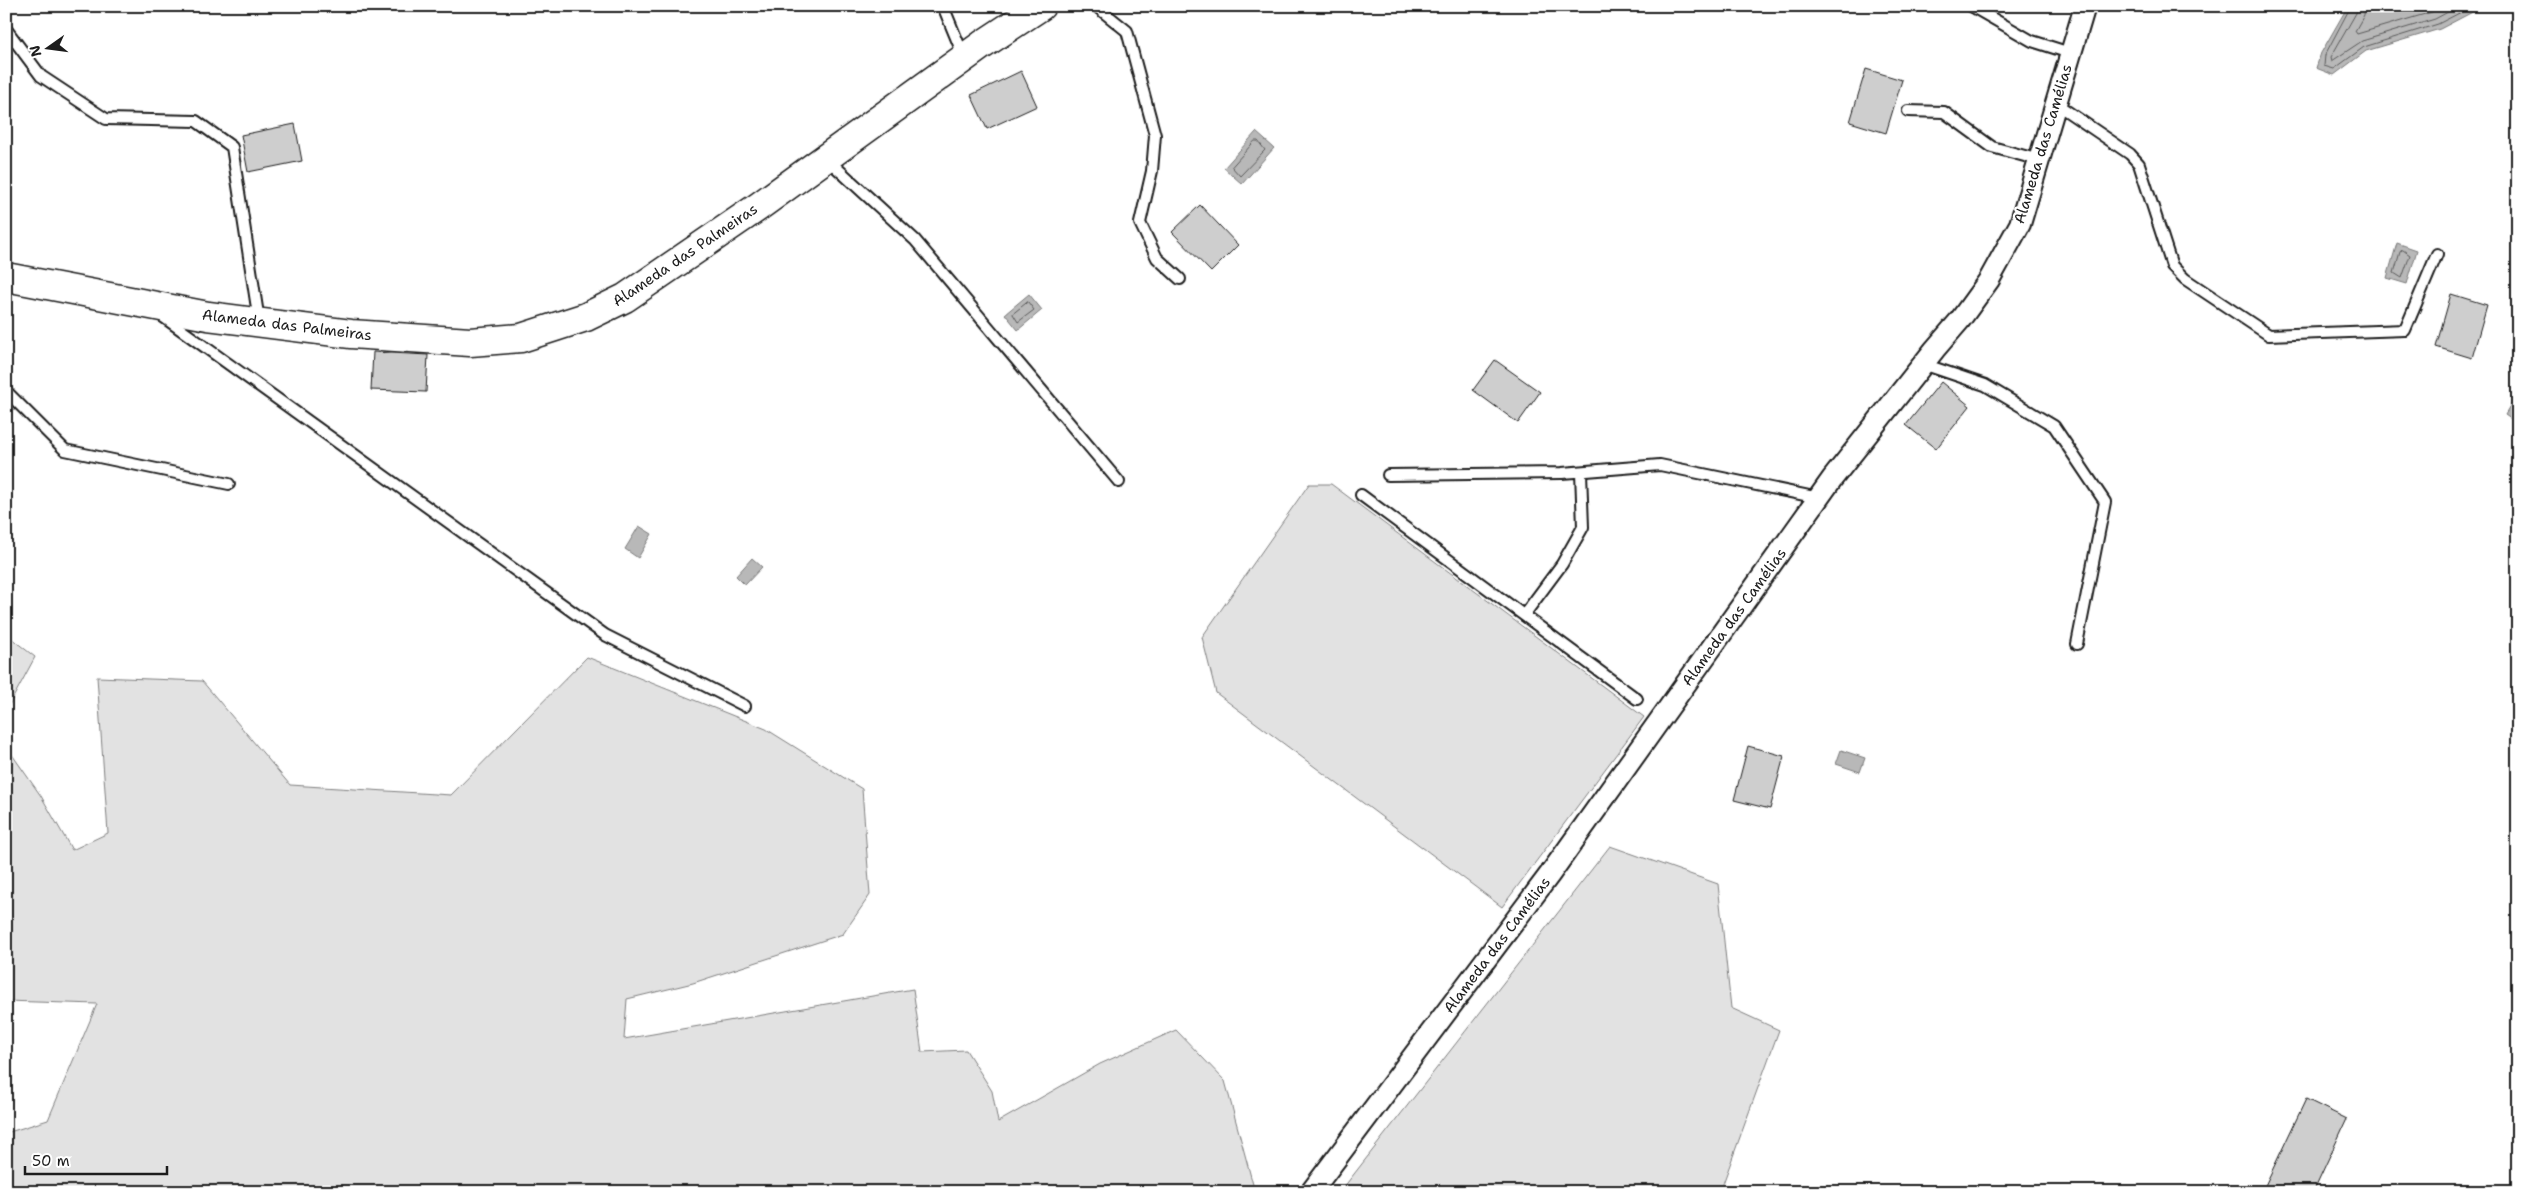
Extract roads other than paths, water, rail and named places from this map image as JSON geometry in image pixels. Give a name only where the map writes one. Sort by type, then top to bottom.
[{"type":"street","name":"Alameda das Palmeiras","points":[[6,277],[208,316],[428,340],[470,342],[521,338],[586,318],[625,298],[826,158],[964,58],[1041,6]]},
{"type":"street","name":"Alameda das Camélias","points":[[1311,1192],[1550,874],[1819,498],[1922,364],[1960,320],[1989,280],[2020,224],[2085,6]]},
{"type":"lane","points":[[944,6],[964,58]]},
{"type":"lane","points":[[1096,6],[1126,31],[1155,135],[1152,171],[1140,223],[1158,258],[1180,278]]},
{"type":"lane","points":[[1971,6],[2032,41],[2070,53]]},
{"type":"lane","points":[[6,29],[41,76],[106,118],[196,121],[232,147],[259,322]]},
{"type":"lane","points":[[2055,103],[2130,154],[2139,164],[2172,266],[2185,279],[2269,336],[2406,330],[2437,254]]},
{"type":"lane","points":[[1908,111],[1944,112],[1992,147],[2039,160]]},
{"type":"lane","points":[[826,158],[915,240],[1119,482]]},
{"type":"lane","points":[[147,305],[605,635],[745,706]]},
{"type":"lane","points":[[1922,364],[1985,385],[2054,426],[2105,502],[2078,644]]},
{"type":"lane","points":[[6,391],[65,450],[229,484]]},
{"type":"lane","points":[[1388,475],[1581,472],[1660,465],[1819,498]]},
{"type":"lane","points":[[1524,615],[1562,564],[1583,527],[1581,472]]},
{"type":"lane","points":[[1361,495],[1637,699]]},
{"type":"water","points":[[2348,6],[2484,6],[2440,29],[2366,51],[2334,75],[2316,68],[2321,53]]},
{"type":"water","points":[[1256,132],[1274,148],[1242,184],[1224,168]]},
{"type":"water","points":[[2397,243],[2417,250],[2407,284],[2387,278]]},
{"type":"water","points":[[1029,294],[1042,310],[1018,330],[1005,314]]},
{"type":"water","points":[[2518,393],[2518,424],[2505,415]]},
{"type":"water","points":[[639,526],[652,534],[638,558],[625,549]]},
{"type":"water","points":[[752,558],[762,567],[745,585],[736,576]]},
{"type":"water","points":[[1841,750],[1865,758],[1860,772],[1836,764]]}]
